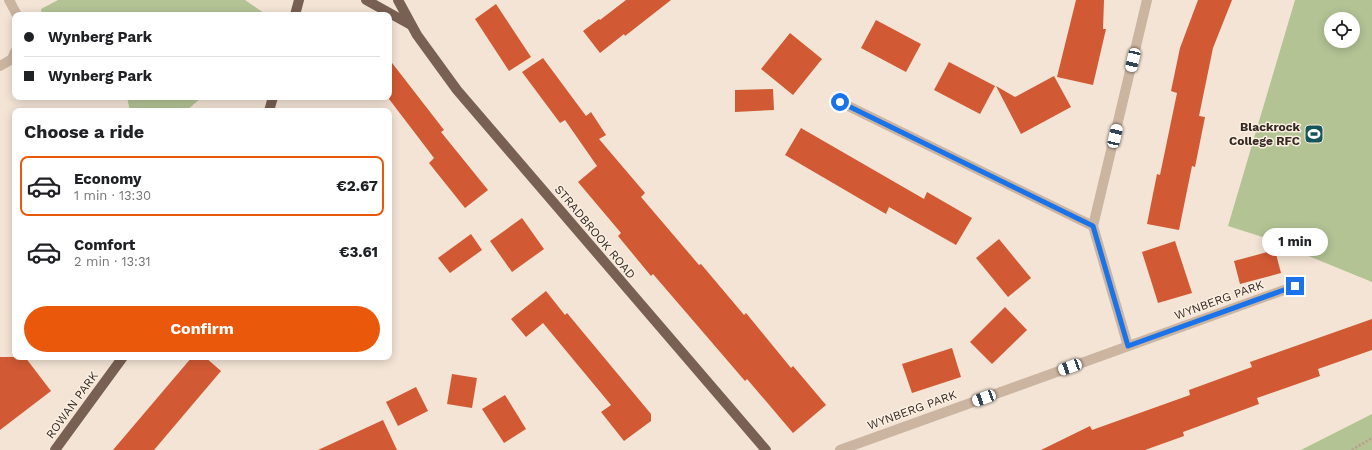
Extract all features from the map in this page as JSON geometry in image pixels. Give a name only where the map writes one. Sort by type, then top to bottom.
[{"type":"main road","points":[[296,12],[299,0]]},
{"type":"main road","name":"STRADBROOK ROAD","points":[[366,0],[388,12]]},
{"type":"main road","name":"STRADBROOK ROAD","points":[[398,0],[411,25],[457,90],[642,308],[766,450]]},
{"type":"main road","name":"STRADBROOK ROAD","points":[[392,14],[411,25]]},
{"type":"main road","name":"ROWAN PARK","points":[[55,450],[121,360]]},
{"type":"street","points":[[9,0],[15,12]]},
{"type":"street","points":[[1128,346],[1093,226],[1147,0]]},
{"type":"street","points":[[0,66],[12,59]]},
{"type":"street","points":[[840,102],[1093,226]]},
{"type":"street","name":"WYNBERG PARK","points":[[840,450],[1295,286]]},
{"type":"path","points":[[1352,450],[1372,438]]},
{"type":"green space","points":[[58,0],[245,0],[263,12],[42,12],[41,9]]},
{"type":"green space","name":"Blackrock College RFC","points":[[1295,0],[1372,0],[1372,282],[1289,248],[1281,243],[1228,226]]},
{"type":"green space","points":[[128,100],[199,100],[189,108],[129,108]]},
{"type":"green space","points":[[1372,414],[1372,450],[1301,450]]},
{"type":"building","points":[[626,0],[671,0],[625,36],[624,34],[600,53],[583,31]]},
{"type":"building","points":[[1076,0],[1104,0],[1103,29],[1106,29],[1093,85],[1057,77]]},
{"type":"building","points":[[1198,0],[1232,0],[1213,48],[1199,116],[1205,117],[1195,167],[1192,166],[1179,230],[1147,224],[1157,174],[1160,175],[1177,93],[1171,91],[1180,48]]},
{"type":"building","points":[[496,4],[531,57],[509,71],[475,19]]},
{"type":"building","points":[[876,20],[921,44],[906,72],[861,48]]},
{"type":"building","points":[[790,33],[822,59],[793,95],[761,69]]},
{"type":"building","points":[[543,58],[586,116],[591,112],[606,135],[599,139],[645,193],[641,197],[699,265],[701,264],[744,315],[746,313],[791,368],[793,366],[826,405],[793,433],[747,379],[745,381],[653,274],[651,276],[618,236],[621,233],[578,182],[597,166],[565,120],[560,123],[522,72]]},
{"type":"building","points":[[949,62],[995,86],[980,114],[934,90]]},
{"type":"building","points":[[392,63],[444,130],[441,132],[488,190],[465,208],[429,163],[434,158],[390,100],[392,100]]},
{"type":"building","points":[[1054,76],[1071,107],[1021,134],[996,86],[1015,97]]},
{"type":"building","points":[[773,89],[774,110],[735,112],[735,90]]},
{"type":"building","points":[[801,128],[924,199],[927,192],[972,218],[956,245],[889,207],[886,214],[785,155]]},
{"type":"building","points":[[522,218],[544,249],[512,272],[490,241]]},
{"type":"building","points":[[471,234],[482,250],[450,273],[438,258]]},
{"type":"building","points":[[999,239],[1031,278],[1008,297],[976,258]]},
{"type":"building","points":[[1175,241],[1192,293],[1158,303],[1142,252]]},
{"type":"building","points":[[1275,250],[1281,273],[1240,284],[1234,261]]},
{"type":"building","points":[[546,291],[565,315],[567,313],[651,414],[651,421],[624,441],[601,412],[611,405],[543,323],[526,337],[511,319]]},
{"type":"building","points":[[1005,307],[1027,330],[992,364],[970,342]]},
{"type":"building","points":[[1372,319],[1372,350],[1318,369],[1320,376],[1257,398],[1259,404],[1183,432],[1184,436],[1145,450],[1041,450],[1090,426],[1092,430],[1190,395],[1189,390],[1252,367],[1250,362]]},
{"type":"building","points":[[952,348],[961,377],[912,393],[902,364]]},
{"type":"building","points":[[0,357],[12,357],[12,360],[27,360],[51,391],[0,430]]},
{"type":"building","points":[[189,360],[208,360],[221,371],[154,450],[113,450]]},
{"type":"building","points":[[452,374],[477,378],[472,408],[447,404]]},
{"type":"building","points":[[416,387],[428,411],[398,426],[386,402]]},
{"type":"building","points":[[505,395],[526,429],[504,443],[482,409]]},
{"type":"building","points":[[383,420],[397,450],[318,450]]},
{"type":"place","name":"Blackrock College RFC","points":[[1314,134]]},
{"type":"route","points":[[840,102],[1093,226],[1128,346],[1295,286]]}]
